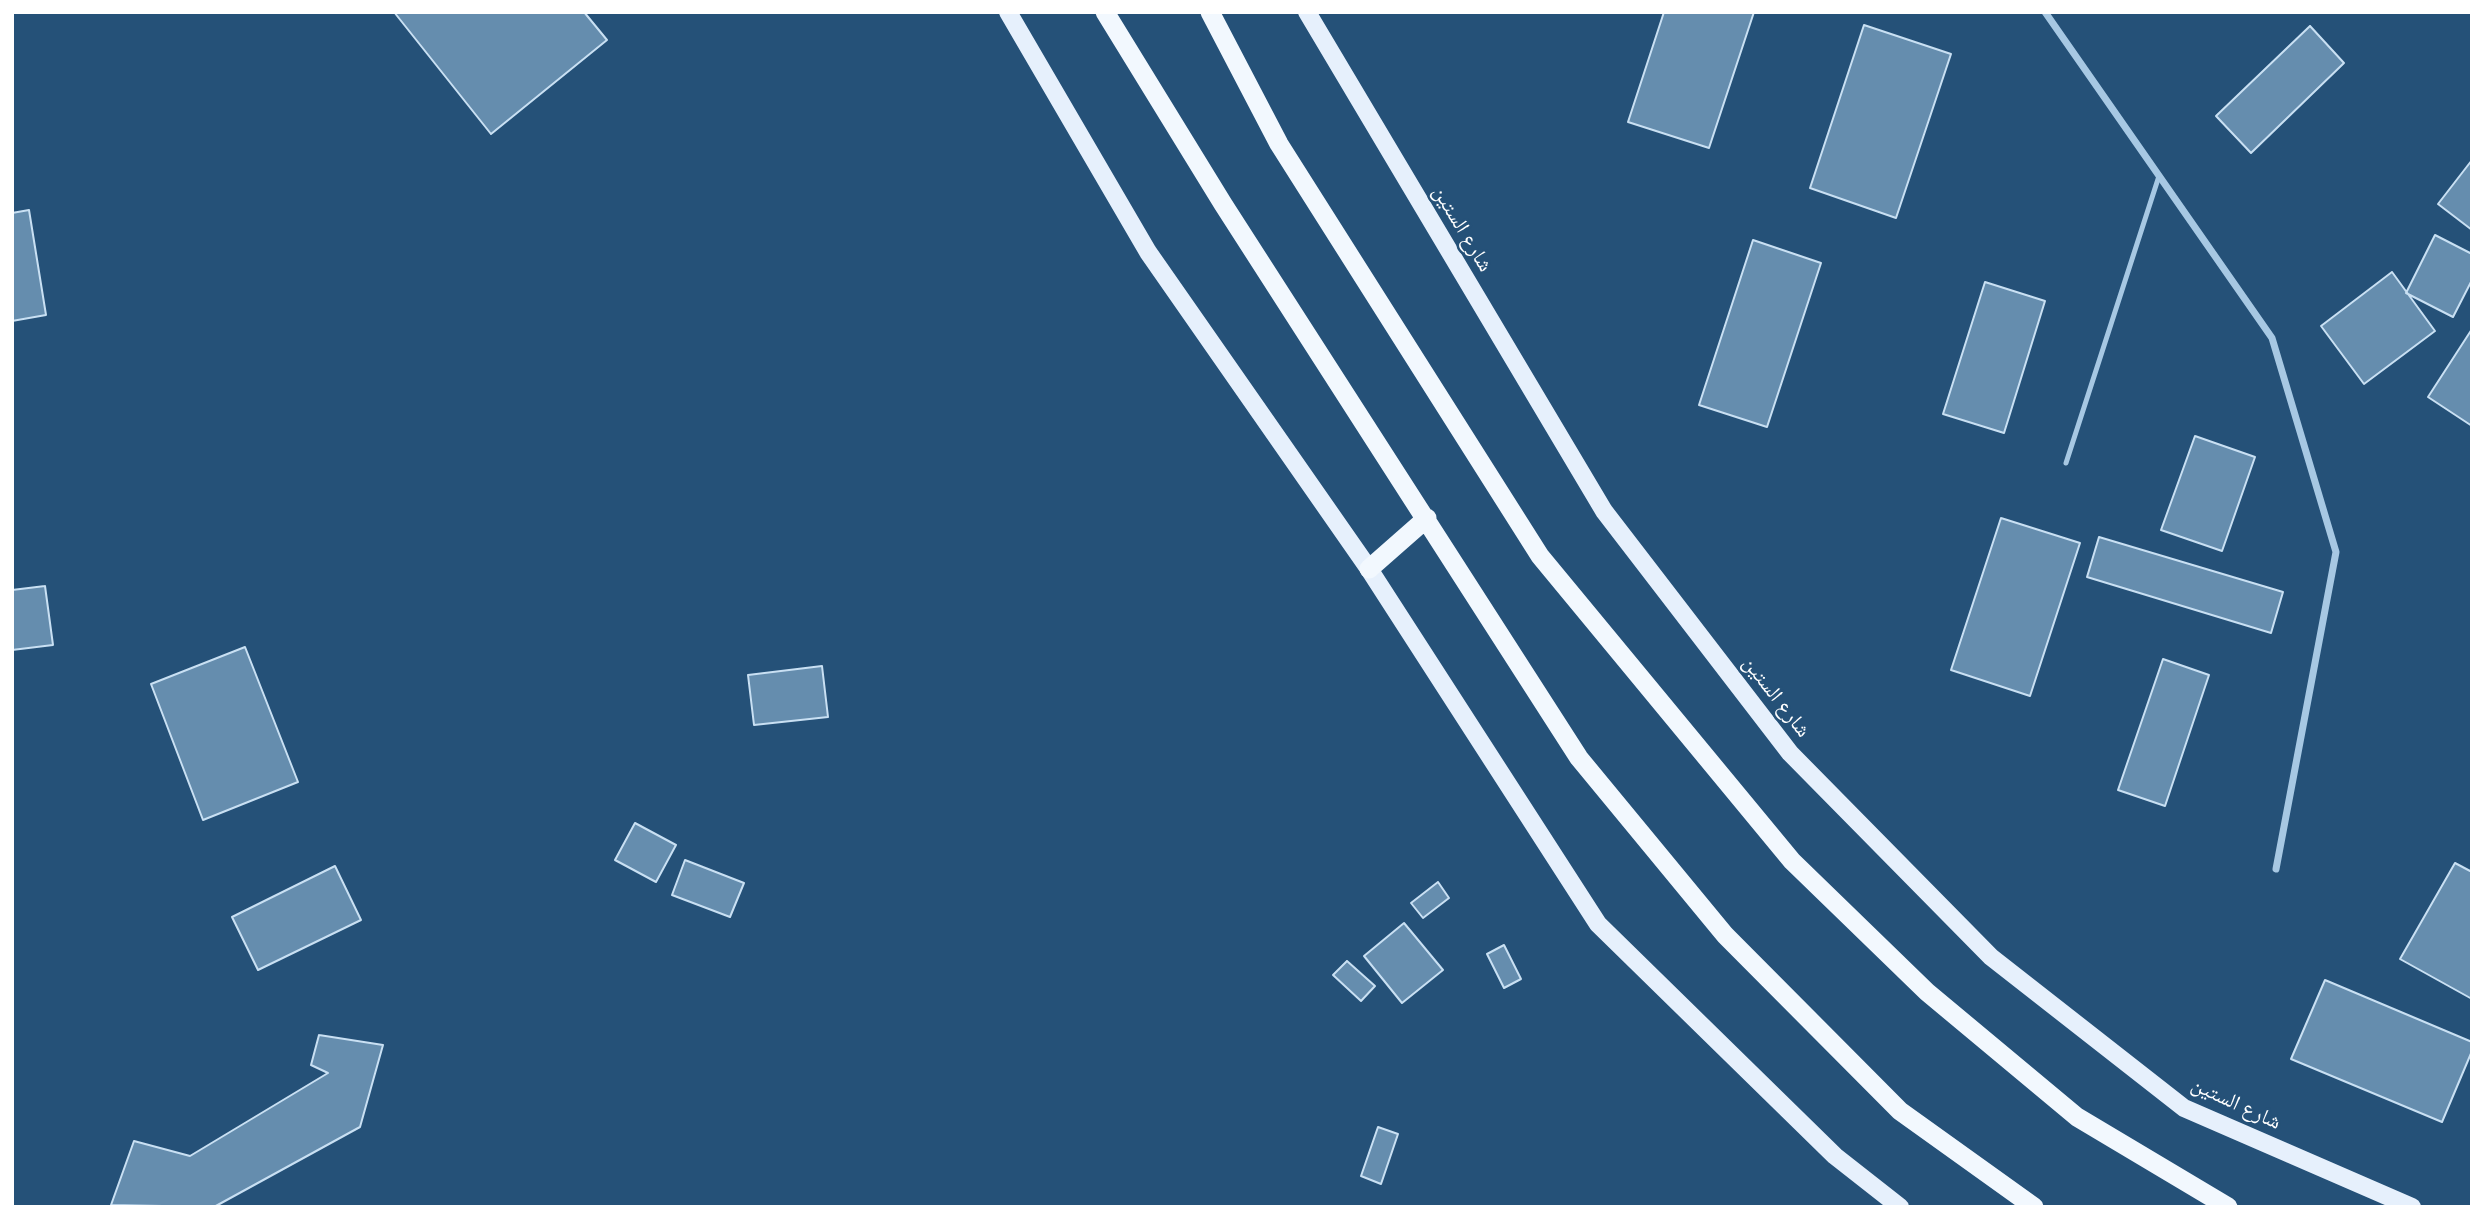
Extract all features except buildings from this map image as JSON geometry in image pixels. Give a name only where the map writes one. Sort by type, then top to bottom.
[{"type":"highway","points":[[1105,12],[1223,204],[1580,758],[1725,935],[1900,1111],[2034,1207]]},
{"type":"highway","points":[[1210,12],[1279,144],[1540,556],[1792,861],[1927,992],[2077,1117],[2228,1207]]},
{"type":"highway","points":[[1368,569],[1427,518]]},
{"type":"main road","points":[[1008,12],[1148,252],[1368,569],[1598,924],[1835,1156],[1900,1207]]},
{"type":"main road","name":"شارع الستين","points":[[1307,12],[1604,510],[1790,753],[1991,957],[2185,1108],[2412,1207]]},
{"type":"street","points":[[2045,12],[2272,338],[2336,552],[2277,869]]},
{"type":"lane","points":[[2066,463],[2159,176]]}]
